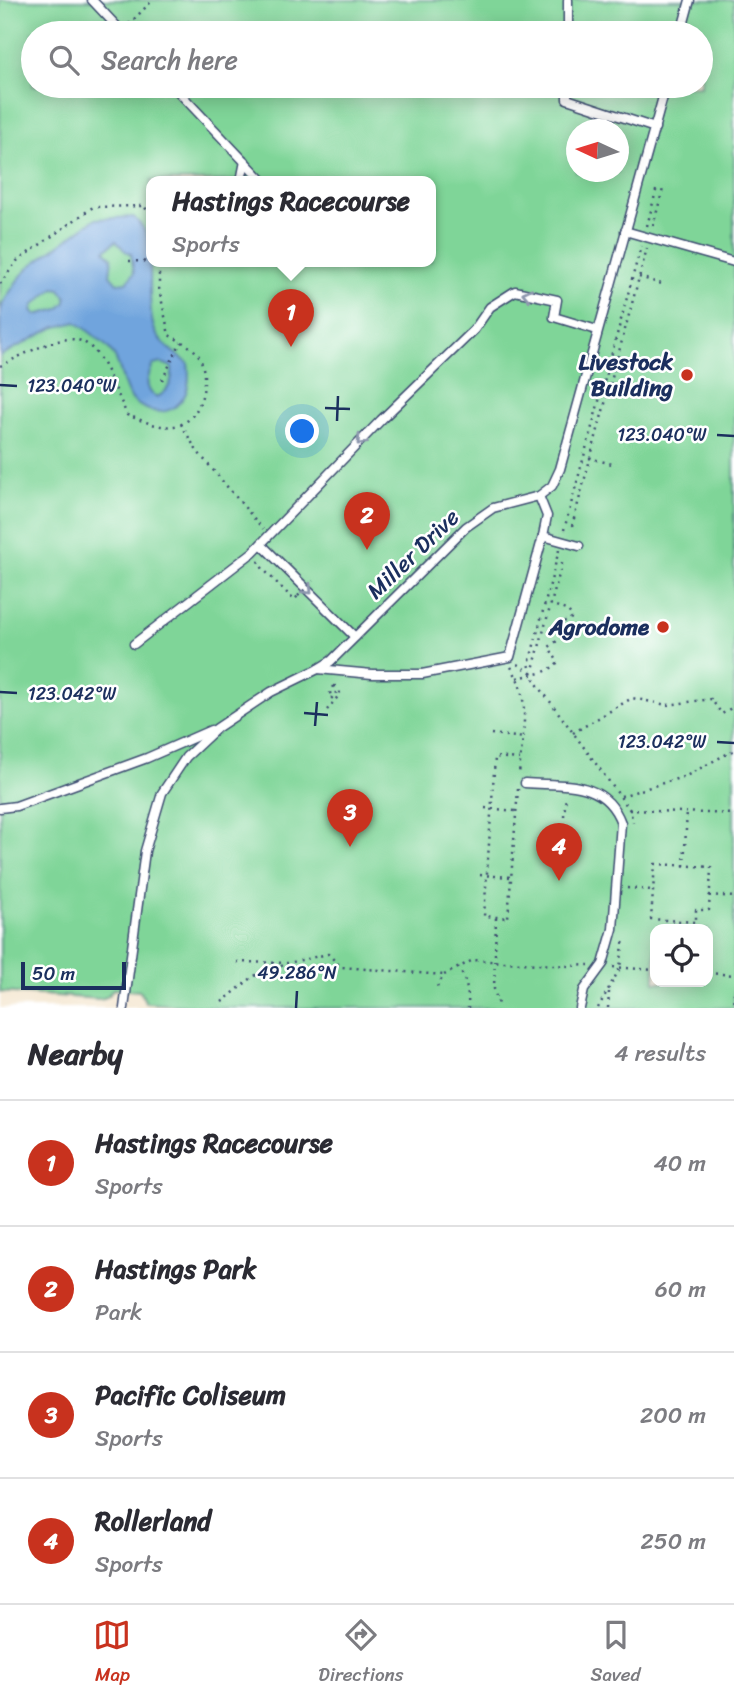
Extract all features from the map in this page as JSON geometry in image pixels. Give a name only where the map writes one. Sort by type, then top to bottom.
[{"type":"lane","points":[[92,0],[112,21]]},
{"type":"lane","points":[[568,0],[568,21]]},
{"type":"lane","points":[[684,21],[690,0]]},
{"type":"lane","points":[[185,98],[258,176]]},
{"type":"lane","points":[[567,98],[655,128]]},
{"type":"lane","points":[[318,669],[372,674],[422,674],[510,657],[547,516],[539,496],[552,486],[559,469],[663,98]]},
{"type":"lane","points":[[243,176],[245,161]]},
{"type":"lane","points":[[625,231],[734,262]]},
{"type":"lane","points":[[134,644],[253,552],[474,330],[490,307],[515,291],[557,300],[554,317],[597,330]]},
{"type":"lane","name":"Miller Drive","points":[[124,1008],[145,851],[162,793],[186,757],[217,728],[271,692],[331,661],[466,527],[493,508],[539,496]]},
{"type":"lane","points":[[543,536],[579,546]]},
{"type":"lane","points":[[261,544],[355,637]]},
{"type":"lane","points":[[0,808],[16,806],[147,758],[217,728]]},
{"type":"lane","points":[[525,783],[590,788],[615,808],[621,823],[613,929],[603,964],[584,990],[580,1008]]},
{"type":"path","points":[[132,21],[153,0]]},
{"type":"path","points":[[647,226],[657,187]]},
{"type":"path","points":[[653,228],[663,189]]},
{"type":"path","points":[[0,284],[18,261],[93,208],[144,206],[146,209]]},
{"type":"path","points":[[566,524],[641,246]]},
{"type":"path","points":[[572,526],[647,248]]},
{"type":"path","points":[[129,261],[146,262]]},
{"type":"path","points":[[0,366],[44,344],[73,337],[89,344],[109,376],[127,415],[160,427],[181,425],[192,415],[204,394],[206,384],[197,354],[169,335],[159,288],[159,267]]},
{"type":"path","points":[[639,277],[666,285]]},
{"type":"path","points":[[162,380],[181,342]]},
{"type":"path","points":[[181,425],[197,451],[270,535]]},
{"type":"path","points":[[589,458],[616,465]]},
{"type":"path","points":[[253,552],[263,569],[294,600],[313,581]]},
{"type":"path","points":[[557,557],[529,664],[532,673],[572,734],[596,764]]},
{"type":"path","points":[[532,673],[563,560]]},
{"type":"path","points":[[517,678],[532,673],[541,674],[556,666],[557,659],[549,651],[549,647],[562,637],[554,624],[570,620],[572,616],[568,611],[551,604]]},
{"type":"path","points":[[510,657],[532,673]]},
{"type":"path","points":[[515,674],[525,705],[508,918],[484,916],[495,757],[520,759]]},
{"type":"path","points":[[327,709],[340,694],[339,687],[333,686],[331,699],[336,694]]},
{"type":"path","points":[[572,734],[632,698],[667,705],[711,699],[722,714],[734,706]]},
{"type":"path","points":[[491,734],[524,738]]},
{"type":"path","points":[[620,796],[686,776],[734,750]]},
{"type":"path","points":[[564,816],[566,786]]},
{"type":"path","points":[[485,808],[516,811]]},
{"type":"path","points":[[615,808],[734,814]]},
{"type":"path","points":[[684,866],[687,811]]},
{"type":"path","points":[[654,864],[684,866],[711,867],[709,911],[696,910],[696,922],[651,919],[654,864]]},
{"type":"path","points":[[480,875],[511,877]]},
{"type":"path","points":[[628,888],[653,890]]},
{"type":"path","points":[[709,895],[734,897]]},
{"type":"path","points":[[496,917],[494,989],[499,1008]]},
{"type":"path","points":[[222,1002],[254,976],[288,963],[328,954],[341,967],[444,975]]},
{"type":"path","points":[[437,987],[444,975],[472,960],[570,966],[603,964],[650,970]]},
{"type":"path","points":[[237,962],[288,963]]},
{"type":"path","points":[[458,967],[469,994],[468,1008]]},
{"type":"path","points":[[713,973],[734,975]]},
{"type":"path","points":[[598,1008],[608,988],[608,1008]]},
{"type":"path","points":[[733,1008],[734,993]]},
{"type":"green space","points":[[0,0],[734,0],[734,1008],[218,1008],[146,1003],[140,991],[113,989],[107,997],[100,999],[0,992]]},
{"type":"water","points":[[134,217],[146,234],[146,267],[149,267],[151,317],[154,328],[163,343],[188,363],[189,381],[180,402],[169,410],[162,411],[152,411],[139,406],[128,394],[110,350],[76,322],[53,328],[0,356],[0,313],[3,303],[29,267],[95,219]],"holes":[[[116,241],[125,251],[131,253],[134,273],[127,282],[117,283],[110,275],[112,258],[105,250]],[[54,288],[60,289],[66,302],[59,309],[36,315],[32,310],[34,305]],[[162,363],[172,367],[172,376],[170,385],[157,397],[150,391],[148,379],[153,365]]]},
{"type":"place","name":"Hastings Racecourse","points":[[291,347]]},
{"type":"place","name":"Livestock Building","points":[[687,375]]},
{"type":"place","name":"Hastings Park","points":[[367,550]]},
{"type":"place","name":"Agrodome","points":[[663,627]]},
{"type":"place","name":"Pacific Coliseum","points":[[350,847]]},
{"type":"place","name":"Rollerland","points":[[559,881]]}]
